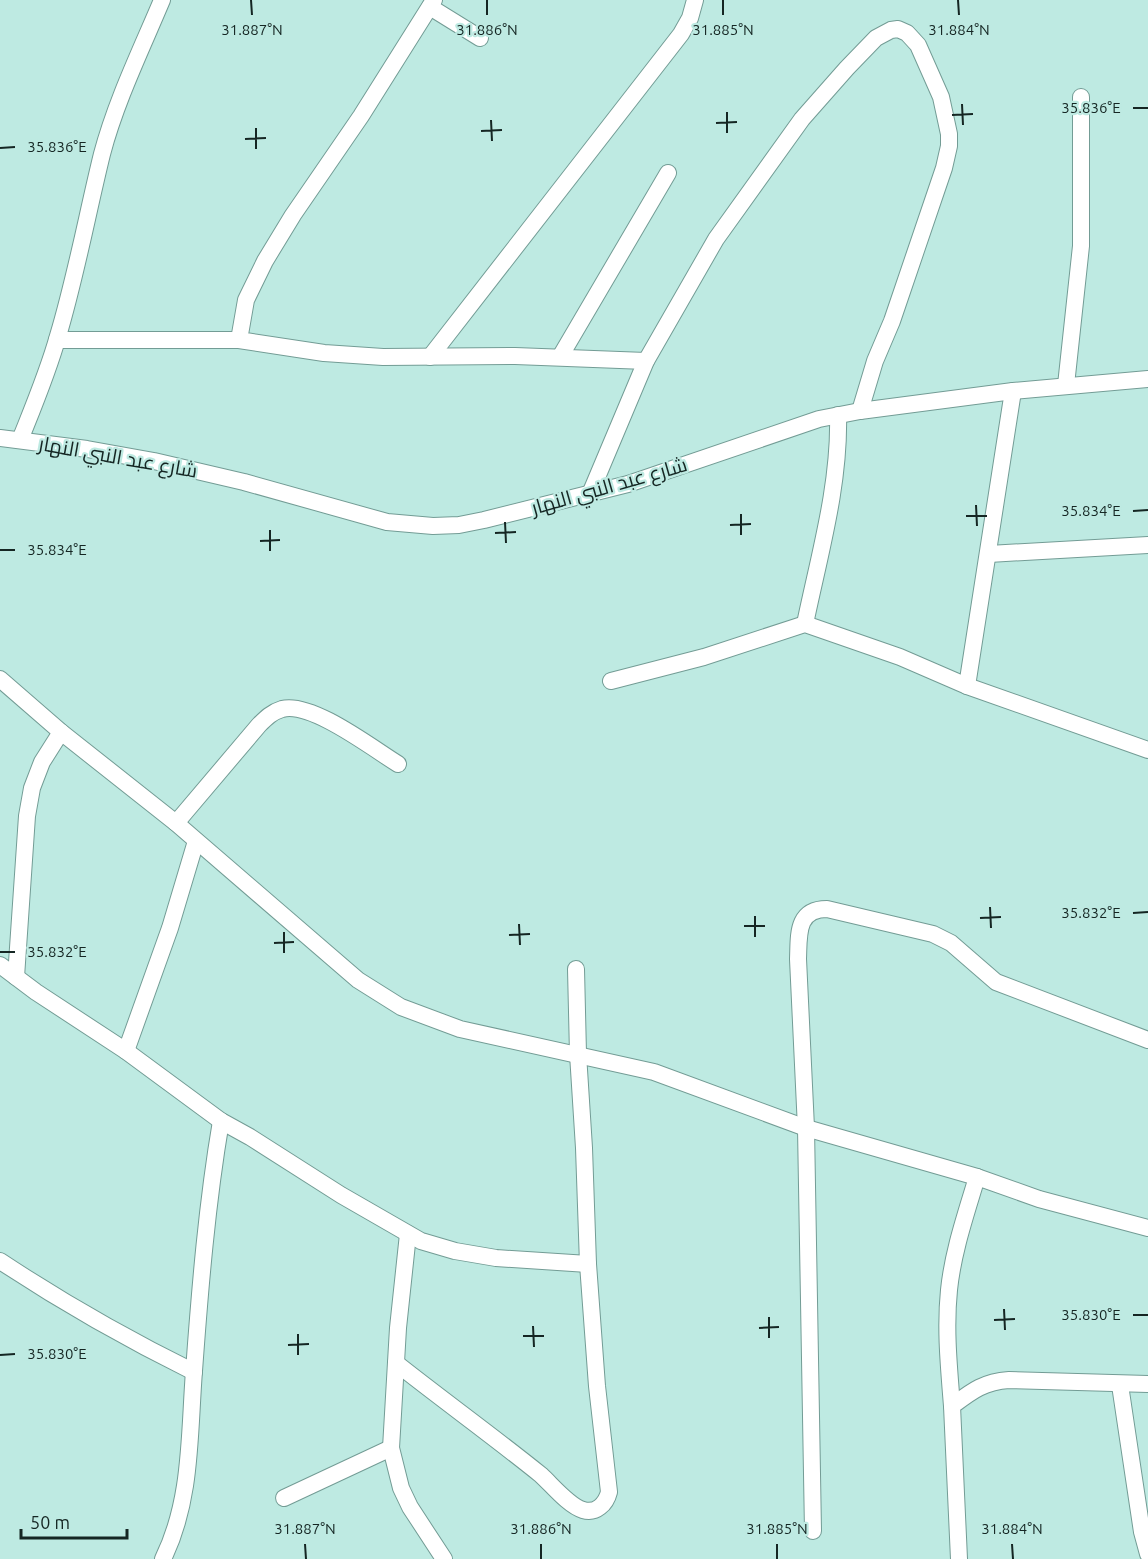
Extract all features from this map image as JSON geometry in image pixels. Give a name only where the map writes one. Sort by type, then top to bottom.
[{"type":"street","points":[[20,440],[46,375],[57,340],[86,230],[103,153],[118,108],[162,0]]},
{"type":"street","points":[[430,357],[681,34],[690,18],[695,0]]},
{"type":"street","points":[[239,340],[246,300],[265,261],[432,3],[480,38]]},
{"type":"street","points":[[590,494],[646,361],[716,239],[802,119],[876,38],[898,29],[907,33],[918,45],[941,97],[946,112],[949,146],[944,168],[892,321],[875,361],[860,411]]},
{"type":"street","points":[[1066,384],[1081,246],[1081,97]]},
{"type":"street","points":[[560,357],[668,172]]},
{"type":"street","points":[[57,340],[239,340],[324,353],[430,357],[560,357],[646,361]]},
{"type":"street","name":"شارع عبد النبي النهار","points":[[0,438],[154,461],[244,482],[387,522],[413,525],[459,525],[628,484],[809,422],[838,415],[1066,384],[1148,379]]},
{"type":"street","points":[[967,686],[1013,391]]},
{"type":"street","points":[[804,624],[832,489],[839,440],[838,415]]},
{"type":"street","points":[[989,554],[1148,545]]},
{"type":"street","points":[[611,681],[704,657],[804,624],[900,657],[967,686],[1148,750]]},
{"type":"street","points":[[0,679],[61,732],[176,823],[358,980],[401,1007],[460,1029],[654,1072],[806,1128],[977,1177],[1039,1199],[1148,1228]]},
{"type":"street","points":[[176,823],[259,725],[272,713],[282,709],[306,710],[322,717],[398,764]]},
{"type":"street","points":[[16,977],[27,816],[32,788],[42,762],[61,732]]},
{"type":"street","points":[[126,1051],[170,928],[196,841]]},
{"type":"street","points":[[813,1531],[806,1128],[798,983],[798,940],[803,918],[817,909],[849,913],[933,934],[951,943],[996,982],[1148,1040]]},
{"type":"street","points":[[0,965],[126,1051],[221,1121],[408,1234],[435,1246],[475,1254],[516,1260],[588,1264]]},
{"type":"street","points":[[396,1363],[541,1475],[577,1507],[585,1511],[594,1511],[602,1507],[607,1500],[609,1492],[597,1386],[588,1264],[576,969]]},
{"type":"street","points":[[163,1559],[178,1523],[188,1474],[194,1372],[213,1172],[221,1121]]},
{"type":"street","points":[[959,1559],[947,1337],[949,1291],[958,1239],[977,1177]]},
{"type":"street","points":[[408,1234],[391,1448],[395,1469],[405,1498],[444,1559]]},
{"type":"street","points":[[0,1260],[41,1288],[194,1372]]},
{"type":"street","points":[[952,1406],[974,1389],[991,1382],[1009,1380],[1120,1385],[1148,1384]]},
{"type":"street","points":[[1120,1385],[1142,1532],[1148,1554]]},
{"type":"street","points":[[284,1498],[391,1448]]}]
